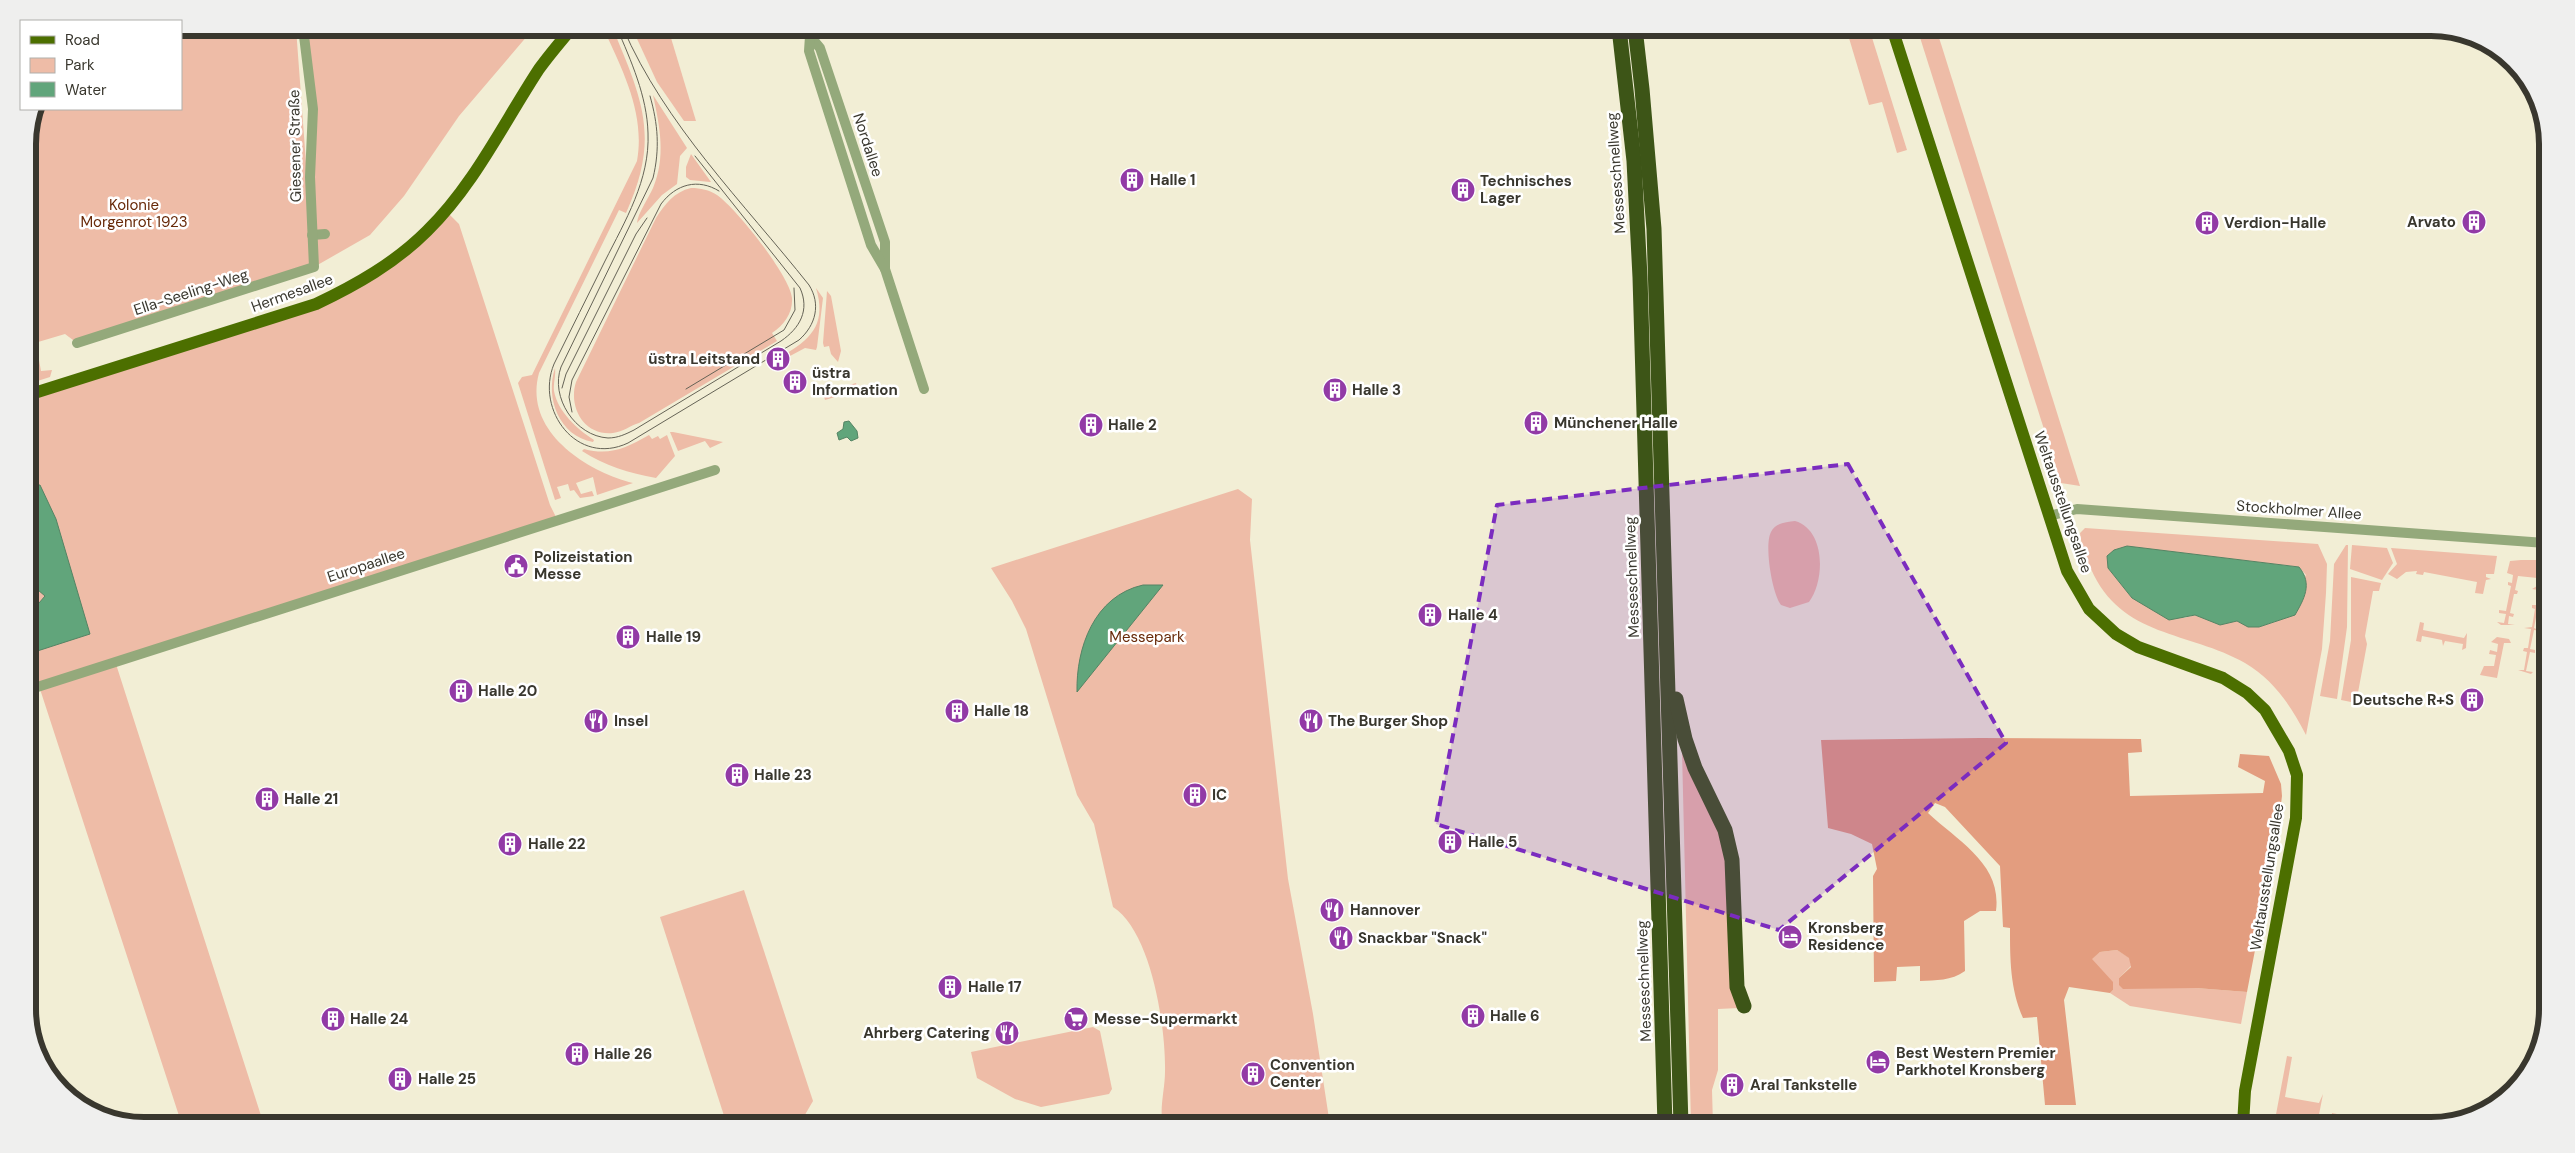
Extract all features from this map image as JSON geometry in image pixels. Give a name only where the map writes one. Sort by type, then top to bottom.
[{"type":"highway","name":"Messeschnellweg","points":[[1620,36],[1633,152],[1640,276],[1665,1117]]},
{"type":"highway","points":[[1635,36],[1642,89],[1654,229],[1681,1117]]},
{"type":"highway","points":[[1668,657],[1685,739],[1695,768],[1725,830],[1730,852],[1735,904],[1737,987],[1744,1006]]},
{"type":"main road","name":"Hermesallee","points":[[36,392],[316,304],[356,285],[397,258],[446,211],[474,173],[540,67],[565,36]]},
{"type":"main road","name":"Weltausstellungsallee","points":[[1895,36],[2067,571],[2089,609],[2116,634],[2138,647],[2222,678],[2247,693],[2265,710],[2278,730],[2297,775],[2296,818],[2245,1090],[2243,1117]]},
{"type":"street","name":"Giesener Straße","points":[[304,36],[313,109],[310,177],[314,267]]},
{"type":"street","name":"Nordallee","points":[[812,36],[820,48],[885,242],[885,269],[924,389]]},
{"type":"street","points":[[312,235],[325,234]]},
{"type":"street","name":"Ella-Seeling-Weg","points":[[77,343],[314,267]]},
{"type":"street","name":"Europaallee","points":[[36,687],[715,470]]},
{"type":"street","name":"Stockholmer Allee","points":[[2049,516],[2077,509],[2539,542]]},
{"type":"highlighted area","points":[[1848,464],[2006,743],[1779,930],[1436,824],[1497,505]]},
{"type":"green space","name":"Kolonie Morgenrot 1923","points":[[182,36],[297,36],[312,244],[313,109],[304,36],[527,36],[459,116],[404,196],[370,235],[314,267],[77,343],[65,334],[36,343],[36,137],[42,110],[182,110]]},
{"type":"green space","points":[[607,36],[616,36],[639,99],[644,120],[643,163],[626,213],[619,210],[539,373],[537,394],[540,413],[549,430],[562,445],[596,469],[633,483],[597,495],[593,477],[576,483],[581,494],[592,491],[594,496],[580,498],[574,490],[570,491],[568,484],[557,487],[561,498],[555,500],[518,383],[522,377],[532,375],[637,161],[639,144],[636,112],[620,65]]},
{"type":"green space","points":[[636,36],[670,36],[696,121],[684,121],[657,82]]},
{"type":"green space","points":[[1848,36],[1871,36],[1907,150],[1897,153],[1882,102],[1869,105]]},
{"type":"green space","points":[[1920,36],[1939,36],[2080,486],[2061,483]]},
{"type":"green space","points":[[653,95],[687,148],[680,156],[677,184],[662,195],[637,223],[641,210],[653,188],[661,153],[660,130]]},
{"type":"green space","points":[[691,154],[711,182],[690,180],[686,177],[686,167]]},
{"type":"green space","points":[[691,188],[711,192],[726,202],[761,243],[789,288],[792,303],[789,314],[784,322],[772,333],[777,341],[639,423],[613,433],[603,433],[594,430],[586,425],[577,410],[574,401],[576,382],[656,218],[671,199],[680,192]]},
{"type":"green space","points":[[446,211],[459,224],[550,505],[557,519],[115,661],[261,1117],[179,1117],[39,686],[36,687],[36,393],[356,285]]},
{"type":"green space","points":[[816,288],[823,298],[816,350],[805,348],[790,356],[787,353],[804,341],[815,327],[819,310]]},
{"type":"green space","points":[[827,291],[831,296],[841,351],[838,362],[831,354],[829,346],[824,347],[823,343]]},
{"type":"green space","points":[[39,360],[41,371],[52,370],[50,377],[36,381],[36,361]]},
{"type":"green space","points":[[555,368],[554,391],[556,399],[569,419],[594,440],[593,442],[571,432],[563,424],[554,403],[552,391]]},
{"type":"green space","points":[[856,383],[858,390],[825,400],[823,393]]},
{"type":"green space","points":[[670,432],[723,442],[710,448],[705,441],[678,451]]},
{"type":"green space","points":[[649,435],[652,439],[658,436],[660,439],[667,435],[675,456],[656,478],[617,468],[599,461],[582,451],[584,449],[602,452],[618,450]]},
{"type":"green space","name":"Messepark","points":[[1238,489],[1252,499],[1250,540],[1288,879],[1313,1014],[1329,1117],[1162,1117],[1165,1072],[1163,1032],[1154,983],[1147,959],[1138,937],[1126,920],[1113,907],[1094,824],[1077,795],[1026,629],[1012,601],[991,568]]},
{"type":"green space","points":[[1795,521],[1805,526],[1813,534],[1820,557],[1820,570],[1818,582],[1809,602],[1790,608],[1781,605],[1778,599],[1772,580],[1768,547],[1771,532],[1775,527]]},
{"type":"green space","points":[[2085,528],[2318,544],[2327,564],[2326,593],[2322,649],[2306,735],[2281,694],[2265,677],[2245,663],[2224,653],[2158,630],[2138,621],[2120,608],[2104,592],[2091,569],[2080,533]],"holes":[[[2285,565],[2299,567],[2306,575],[2275,622],[2259,627],[2237,621],[2220,625],[2195,615],[2184,618],[2132,598],[2108,568]]]},
{"type":"green space","points":[[2346,545],[2348,545],[2347,627],[2337,699],[2320,696],[2330,641],[2334,564]]},
{"type":"green space","points":[[2352,545],[2387,548],[2393,563],[2382,580],[2350,569]]},
{"type":"green space","points":[[2391,548],[2497,556],[2494,574],[2486,574],[2486,577],[2491,579],[2486,580],[2483,594],[2475,593],[2477,582],[2424,572],[2423,575],[2416,574],[2417,571],[2406,572],[2397,579],[2388,574],[2397,564]]},
{"type":"green space","points":[[2539,560],[2539,578],[2518,576],[2515,590],[2518,591],[2517,594],[2514,594],[2510,613],[2514,614],[2513,617],[2509,616],[2508,624],[2515,625],[2501,625],[2497,622],[2504,623],[2506,614],[2499,613],[2499,610],[2506,611],[2511,586],[2508,585],[2508,582],[2512,583],[2513,575],[2507,573],[2510,561]]},
{"type":"green space","points":[[2351,577],[2381,583],[2379,591],[2373,591],[2365,636],[2367,644],[2357,698],[2351,702],[2341,700],[2351,640]]},
{"type":"green space","points":[[2539,586],[2539,610],[2534,628],[2539,631],[2534,630],[2530,649],[2535,650],[2535,653],[2530,652],[2526,671],[2533,672],[2531,674],[2518,670],[2524,670],[2527,652],[2523,651],[2524,648],[2528,648],[2531,629],[2524,628],[2532,627],[2535,609],[2532,608],[2532,605],[2536,605],[2538,590],[2532,589]]},
{"type":"green space","points":[[2420,622],[2424,623],[2423,630],[2464,638],[2467,633],[2466,648],[2462,650],[2463,644],[2445,641],[2443,646],[2442,640],[2422,636],[2421,642],[2416,641]]},
{"type":"green space","points":[[2497,637],[2509,639],[2511,643],[2504,643],[2497,678],[2480,675],[2484,666],[2494,666],[2496,655],[2489,654],[2490,650],[2497,652],[2498,644],[2491,642]]},
{"type":"green space","points":[[1682,751],[1719,828],[1728,859],[1739,1008],[1718,1009],[1718,1070],[1712,1090],[1713,1117],[1691,1117]]},
{"type":"green space","points":[[744,890],[813,1101],[804,1117],[724,1117],[660,917]]},
{"type":"green space","points":[[2117,950],[2130,958],[2131,966],[2119,978],[2196,988],[2247,992],[2241,1024],[2130,1006],[2110,993],[2113,990],[2091,959],[2100,952]]},
{"type":"green space","points":[[1093,1027],[1100,1031],[1112,1089],[1109,1094],[1041,1107],[1015,1099],[977,1078],[971,1052]]},
{"type":"green space","points":[[2287,1056],[2292,1057],[2285,1097],[2319,1103],[2323,1094],[2319,1117],[2281,1115],[2281,1117],[2276,1117]]},
{"type":"green space","points":[[2332,1113],[2352,1117],[2331,1117]]},
{"type":"shaded area","points":[[1980,738],[2141,739],[2142,752],[2128,753],[2130,796],[2263,793],[2265,781],[2238,767],[2240,754],[2269,756],[2281,784],[2282,796],[2277,835],[2247,992],[2196,988],[2123,989],[2119,985],[2119,978],[2131,967],[2129,958],[2117,950],[2100,952],[2092,959],[2113,982],[2113,990],[2110,993],[2069,987],[2064,1000],[2076,1105],[2045,1105],[2037,1017],[2023,1018],[2015,996],[2010,928],[2003,927],[2000,866],[1945,807],[1935,803],[1928,813],[1965,844],[1985,867],[1992,880],[1996,894],[1996,911],[1980,911],[1964,921],[1965,971],[1960,974],[1943,979],[1920,981],[1920,966],[1897,967],[1896,981],[1874,982],[1873,876],[1877,869],[1872,844],[1851,834],[1828,828],[1821,740]]},
{"type":"water","points":[[849,421],[857,431],[858,438],[851,441],[847,437],[839,440],[837,433],[843,429],[844,422]]},
{"type":"water","points":[[36,485],[40,485],[56,519],[90,634],[36,651],[36,605],[45,596],[36,589]]},
{"type":"water","points":[[2127,546],[2299,567],[2306,579],[2306,591],[2295,615],[2259,627],[2248,627],[2237,621],[2220,625],[2195,615],[2169,620],[2132,598],[2108,568],[2107,556],[2114,550]]},
{"type":"water","points":[[1143,585],[1163,585],[1077,692],[1080,658],[1091,626],[1100,612],[1112,600],[1126,591]]},
{"type":"tram line","points":[[621,36],[645,106],[648,133],[645,167],[635,200],[554,364],[550,382],[550,399],[556,416],[565,430],[577,441],[592,447],[609,448],[628,443],[799,340],[813,321],[816,307],[813,292],[809,285],[732,193],[683,130],[660,97],[627,36]]},
{"type":"tram line","points":[[650,96],[657,137],[657,157],[653,178],[561,367],[559,379],[562,402],[568,413],[576,423],[596,436],[615,437],[634,430],[781,341],[788,336],[801,318],[804,304],[800,288],[695,156]]},
{"type":"tram line","points":[[572,412],[569,397],[572,380],[661,204],[673,192],[688,185],[703,185],[719,191]]},
{"type":"tram line","points":[[562,388],[566,374],[636,234],[647,218]]},
{"type":"tram line","points":[[686,389],[784,330],[795,310],[794,288]]},
{"type":"place","name":"Halle 1","points":[[1132,180]]},
{"type":"place","name":"Technisches Lager","points":[[1463,190]]},
{"type":"place","name":"Arvato","points":[[2474,222]]},
{"type":"place","name":"Verdion-Halle","points":[[2207,223]]},
{"type":"place","name":"üstra Leitstand","points":[[778,359]]},
{"type":"place","name":"üstra Information","points":[[795,382]]},
{"type":"place","name":"Halle 3","points":[[1335,390]]},
{"type":"place","name":"Münchener Halle","points":[[1536,423]]},
{"type":"place","name":"Halle 2","points":[[1091,425]]},
{"type":"place","name":"Polizeistation Messe","points":[[516,566]]},
{"type":"place","name":"Halle 4","points":[[1430,615]]},
{"type":"place","name":"Halle 19","points":[[628,637]]},
{"type":"place","name":"Halle 20","points":[[461,691]]},
{"type":"place","name":"Deutsche R+S","points":[[2472,700]]},
{"type":"place","name":"Halle 18","points":[[957,711]]},
{"type":"place","name":"Insel","points":[[596,721]]},
{"type":"place","name":"The Burger Shop","points":[[1311,721]]},
{"type":"place","name":"Halle 23","points":[[737,775]]},
{"type":"place","name":"IC","points":[[1195,795]]},
{"type":"place","name":"Halle 21","points":[[267,799]]},
{"type":"place","name":"Halle 5","points":[[1450,842]]},
{"type":"place","name":"Halle 22","points":[[510,844]]},
{"type":"place","name":"Hannover","points":[[1332,910]]},
{"type":"place","name":"Kronsberg Residence","points":[[1790,937]]},
{"type":"place","name":"Snackbar \"Snack\"","points":[[1341,938]]},
{"type":"place","name":"Halle 17","points":[[950,987]]},
{"type":"place","name":"Halle 6","points":[[1473,1016]]},
{"type":"place","name":"Halle 24","points":[[333,1019]]},
{"type":"place","name":"Messe-Supermarkt","points":[[1076,1019]]},
{"type":"place","name":"Ahrberg Catering","points":[[1007,1033]]},
{"type":"place","name":"Halle 26","points":[[577,1054]]},
{"type":"place","name":"Best Western Premier Parkhotel Kronsberg","points":[[1878,1062]]},
{"type":"place","name":"Convention Center","points":[[1253,1074]]},
{"type":"place","name":"Halle 25","points":[[400,1079]]},
{"type":"place","name":"Aral Tankstelle","points":[[1732,1085]]}]
